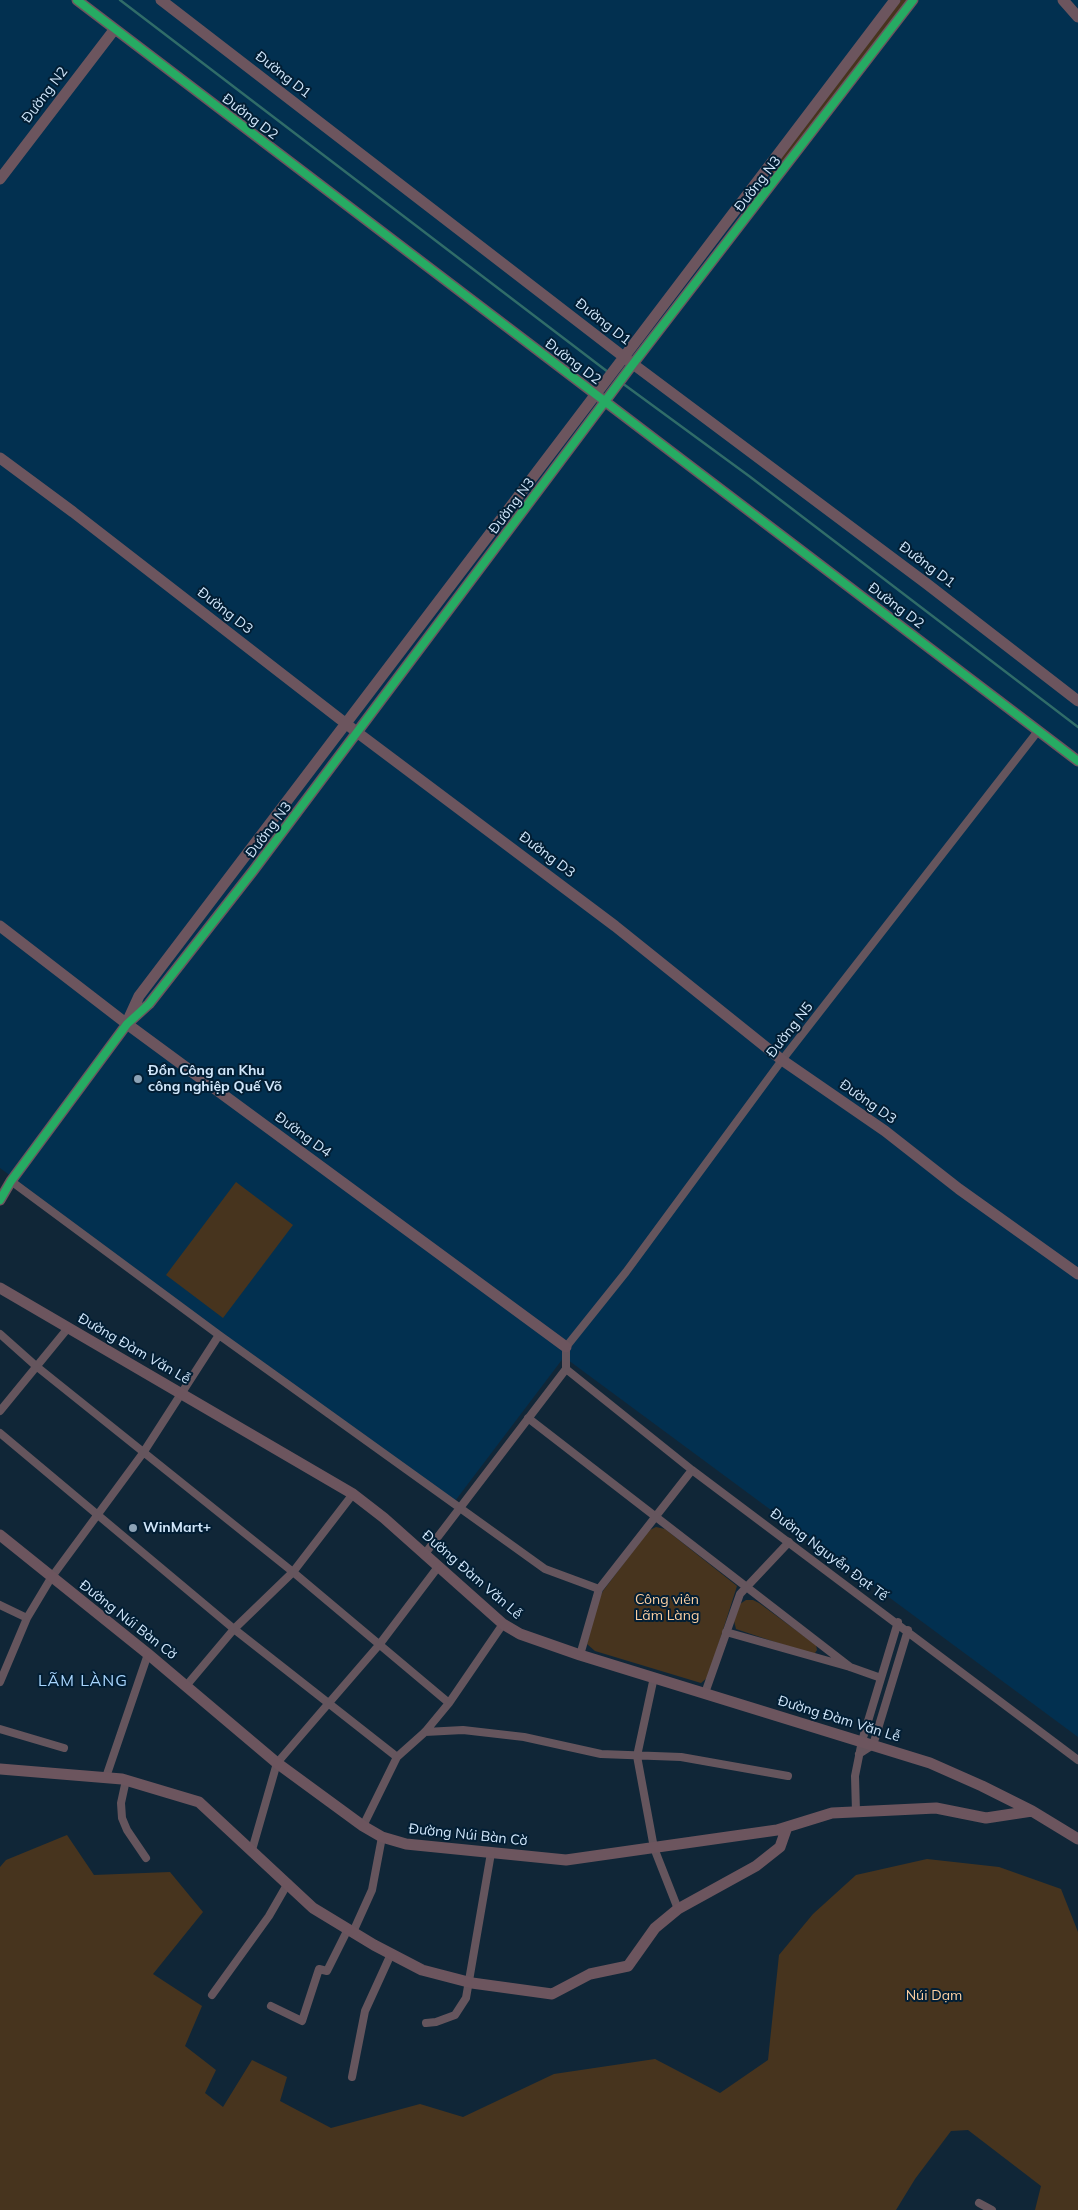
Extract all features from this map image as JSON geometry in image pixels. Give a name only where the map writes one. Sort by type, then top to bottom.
[{"type":"street","name":"Đường D2","points":[[77,0],[114,30],[603,395],[1078,761]]},
{"type":"street","name":"Đường D1","points":[[161,0],[627,364],[927,584],[1078,701]]},
{"type":"street","name":"Đường N3","points":[[627,364],[760,178],[895,0]]},
{"type":"street","name":"Đường N3","points":[[127,1024],[139,996],[346,724],[469,558],[772,187],[913,0]]},
{"type":"street","points":[[1063,0],[1078,18]]},
{"type":"street","name":"Đường N2","points":[[0,179],[114,30]]},
{"type":"street","points":[[760,178],[772,187]]},
{"type":"street","name":"Đường N3","points":[[127,1024],[149,1004],[358,733],[481,567],[603,395]]},
{"type":"street","name":"Đường D3","points":[[0,458],[73,512],[346,724],[607,920],[782,1060],[885,1131],[958,1189],[1078,1274]]},
{"type":"street","points":[[469,558],[481,567]]},
{"type":"street","name":"Đường N5","points":[[566,1347],[626,1272],[782,1060],[1038,731]]},
{"type":"street","name":"Đường D4","points":[[0,926],[127,1024],[566,1347]]},
{"type":"street","points":[[0,1200],[10,1181],[127,1024]]},
{"type":"street","points":[[10,1181],[219,1335],[545,1569],[599,1588]]},
{"type":"street","name":"Đường Đàm Văn Lễ","points":[[0,1288],[353,1494],[384,1518],[503,1624],[520,1634],[580,1655],[654,1676],[930,1763],[1032,1811],[1078,1839]]},
{"type":"street","points":[[0,1411],[68,1328]]},
{"type":"street","points":[[0,1334],[36,1366],[143,1453],[293,1572],[448,1703]]},
{"type":"street","points":[[1,1676],[27,1618],[51,1578],[143,1453],[219,1335]]},
{"type":"street","points":[[424,1555],[566,1369],[566,1347]]},
{"type":"street","name":"Đường Nguyễn Đạt Tế","points":[[566,1369],[692,1470],[898,1622],[1078,1760]]},
{"type":"street","points":[[528,1418],[850,1667]]},
{"type":"street","points":[[0,1433],[234,1629],[397,1757]]},
{"type":"street","points":[[580,1655],[599,1588],[692,1470]]},
{"type":"street","points":[[186,1686],[234,1629],[293,1572],[353,1494]]},
{"type":"street","name":"Đường Núi Bàn Cờ","points":[[0,1535],[51,1578],[148,1654],[277,1764],[363,1826],[382,1837],[429,1848],[566,1860],[787,1827],[832,1813],[936,1808],[986,1818],[1032,1811]]},
{"type":"street","points":[[705,1693],[740,1594],[747,1589],[789,1542]]},
{"type":"street","points":[[252,1850],[277,1764],[379,1645],[438,1567]]},
{"type":"street","points":[[0,1605],[27,1618]]},
{"type":"street","points":[[859,1754],[867,1743],[881,1678],[898,1622]]},
{"type":"street","points":[[363,1826],[397,1757],[425,1732],[448,1703],[503,1624]]},
{"type":"street","points":[[856,1812],[855,1776],[859,1754],[867,1743],[908,1630]]},
{"type":"street","points":[[726,1632],[850,1667],[881,1678]]},
{"type":"street","points":[[106,1777],[148,1654]]},
{"type":"street","points":[[654,1676],[637,1756],[654,1848],[678,1909]]},
{"type":"street","points":[[0,1729],[64,1748]]},
{"type":"street","points":[[425,1732],[462,1730],[524,1737],[600,1754],[681,1757],[788,1776]]},
{"type":"street","points":[[0,1769],[126,1780],[198,1802],[314,1908],[391,1954],[422,1970],[468,1982],[552,1994],[590,1974],[628,1966],[655,1928],[678,1909],[756,1866],[780,1846],[787,1827]]},
{"type":"street","points":[[126,1780],[121,1803],[122,1818],[127,1830],[146,1858]]},
{"type":"street","points":[[271,2006],[302,2021],[319,1969],[327,1971],[372,1890],[382,1837]]},
{"type":"street","points":[[426,2023],[455,2016],[466,1998],[491,1853]]},
{"type":"street","points":[[212,1995],[269,1916],[288,1883]]},
{"type":"street","points":[[352,2077],[366,2011],[391,1954]]},
{"type":"street","points":[[979,2204],[992,2210]]},
{"type":"shaded area","points":[[0,0],[1078,0],[1078,1737],[564,1357],[452,1505],[0,1168]]},
{"type":"green space","points":[[901,0],[908,0],[774,175],[771,172],[775,166]]},
{"type":"green space","points":[[236,1182],[293,1225],[223,1318],[166,1275]]},
{"type":"green space","name":"Công viên Lãm Làng","points":[[656,1527],[665,1529],[737,1586],[708,1677],[701,1683],[595,1651],[587,1644],[598,1601],[603,1591],[648,1531]]},
{"type":"green space","points":[[746,1600],[753,1600],[759,1603],[816,1645],[817,1650],[815,1653],[808,1653],[736,1629],[734,1621],[740,1604]]},
{"type":"green space","name":"Núi Dạm","points":[[67,1835],[94,1875],[170,1872],[203,1912],[153,1974],[202,2006],[185,2046],[216,2070],[205,2093],[223,2107],[252,2060],[287,2077],[280,2101],[331,2128],[420,2104],[463,2117],[554,2074],[655,2059],[720,2093],[768,2060],[779,1955],[813,1914],[856,1875],[927,1859],[999,1867],[1061,1889],[1078,1932],[1078,2210],[1035,2210],[1041,2186],[968,2130],[951,2131],[915,2179],[896,2210],[0,2210],[0,1867],[6,1860]]},
{"type":"waterway","points":[[120,0],[608,372]]},
{"type":"waterway","points":[[622,383],[749,476],[1078,727]]},
{"type":"cycle path","points":[[77,0],[1078,761]]},
{"type":"cycle path","points":[[0,1200],[11,1181],[127,1024],[149,1004],[253,871],[633,364],[913,0]]},
{"type":"place","name":"Đồn Công an Khu công nghiệp Quế Võ","points":[[138,1079]]},
{"type":"place","name":"WinMart+","points":[[133,1528]]},
{"type":"district","name":"LÃM LÀNG","points":[[83,1681]]}]
